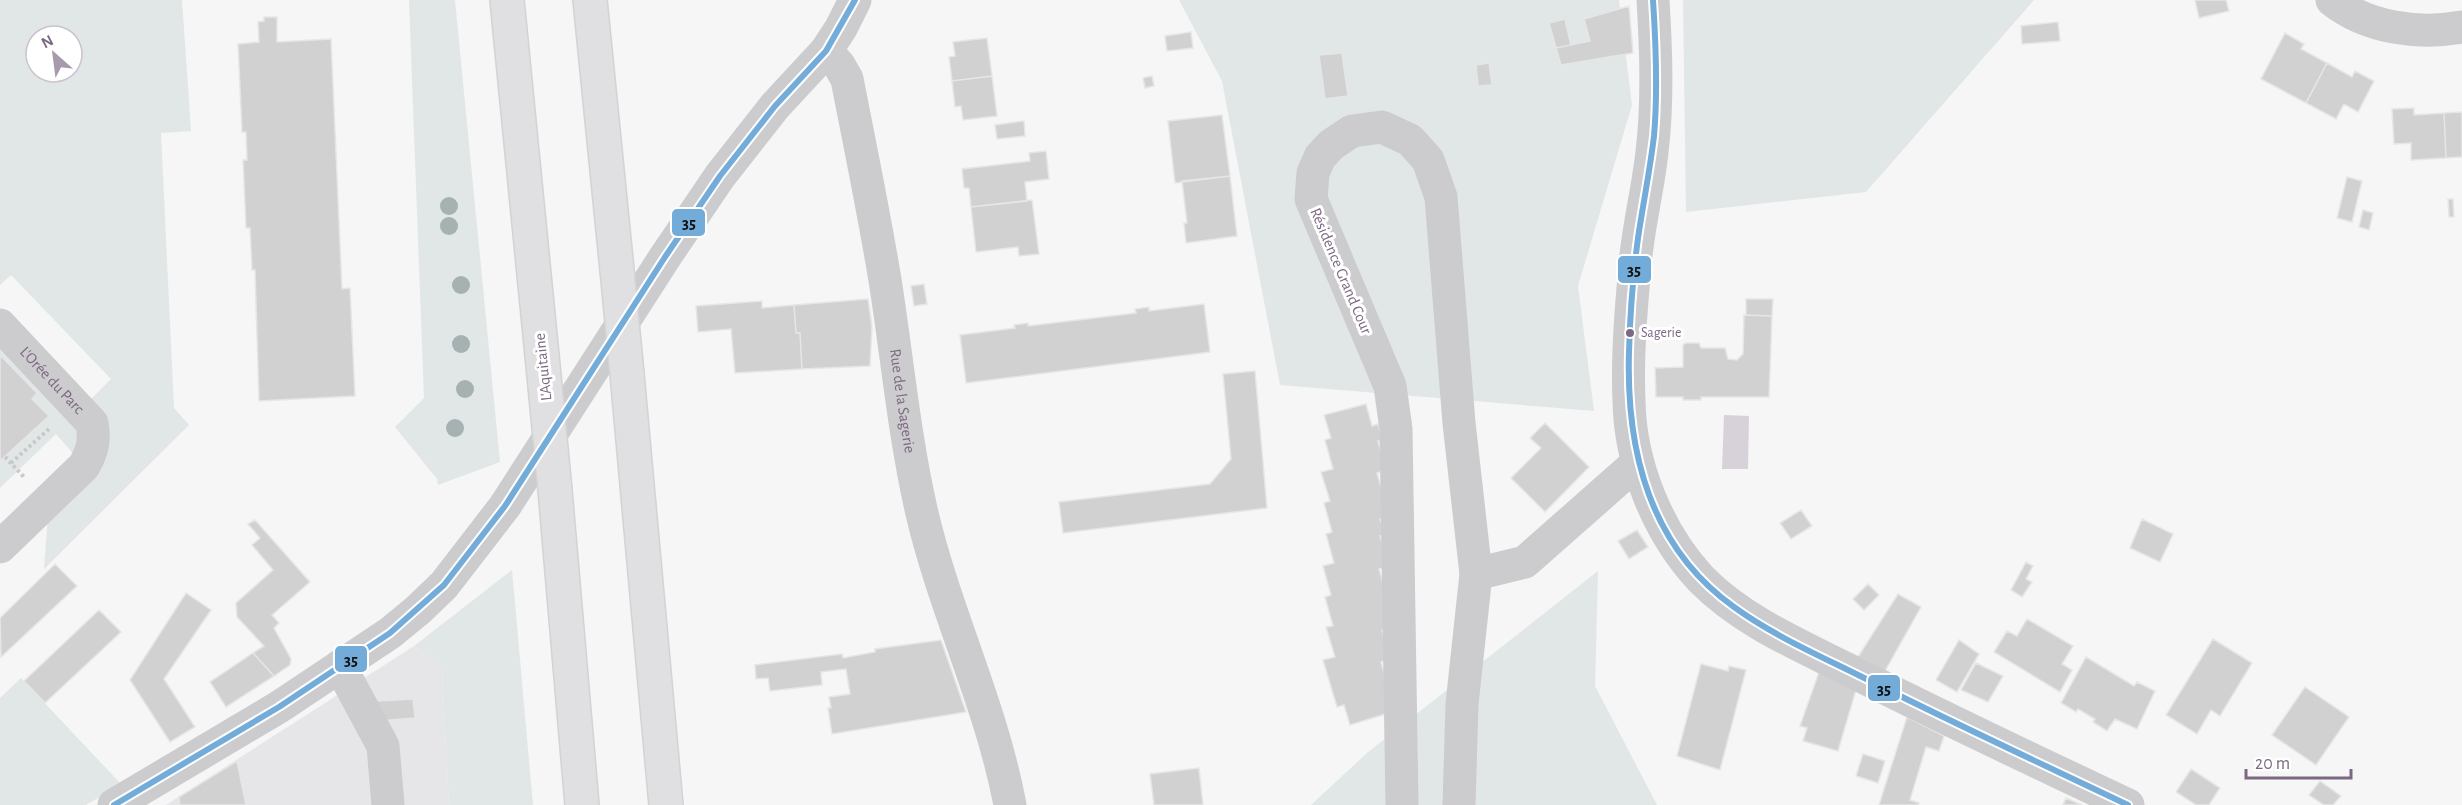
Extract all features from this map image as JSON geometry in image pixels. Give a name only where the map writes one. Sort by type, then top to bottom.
[{"type":"highway","name":"L'Aquitaine","points":[[507,0],[555,490],[582,805]]},
{"type":"highway","points":[[590,0],[666,805]]},
{"type":"street","points":[[114,805],[279,707],[390,633],[444,585],[505,506],[665,257],[720,176],[775,106],[825,51],[841,28],[855,0]]},
{"type":"street","points":[[1653,0],[1656,102],[1652,152],[1635,264],[1629,403],[1637,463],[1660,520],[1684,559],[1703,581],[1731,604],[1782,636],[1901,697],[2128,805]]},
{"type":"street","points":[[2332,0],[2386,27],[2446,30],[2462,27]]},
{"type":"street","name":"Rue de la Sagerie","points":[[825,51],[839,65],[847,79],[885,279],[921,509],[957,632],[985,706],[1002,764],[1010,805]]},
{"type":"street","name":"Résidence Grand Cour","points":[[1402,805],[1396,429],[1390,386],[1311,200],[1312,173],[1320,157],[1331,145],[1352,131],[1382,127],[1410,140],[1428,160],[1441,197],[1460,434],[1476,574],[1464,673],[1459,805]]},
{"type":"street","name":"L'Orée du Parc","points":[[0,325],[92,423],[95,439],[92,452],[84,466],[0,546]]},
{"type":"street","points":[[1476,574],[1525,562],[1637,463]]},
{"type":"street","points":[[340,666],[382,746],[388,805]]},
{"type":"path","points":[[11,463],[75,405]]},
{"type":"path","points":[[5,457],[18,471]]},
{"type":"shaded area","points":[[0,0],[182,0],[191,131],[161,133],[174,408],[189,425],[44,569],[48,516],[98,467],[88,402],[111,379],[11,275],[0,285]]},
{"type":"shaded area","points":[[409,0],[455,0],[500,462],[438,485],[437,479],[395,427],[424,398]]},
{"type":"shaded area","points":[[1179,0],[1619,0],[1632,105],[1578,286],[1594,411],[1280,385],[1222,81]]},
{"type":"shaded area","points":[[1683,0],[2034,0],[1866,192],[1686,212]]},
{"type":"shaded area","points":[[0,340],[84,427],[76,457],[56,434],[0,488]]},
{"type":"shaded area","points":[[1724,415],[1749,416],[1748,469],[1722,469]]},
{"type":"shaded area","points":[[512,570],[533,805],[449,805],[442,670],[414,646]]},
{"type":"shaded area","points":[[1598,571],[1595,686],[1657,805],[1311,805],[1367,753]]},
{"type":"shaded area","points":[[414,646],[442,670],[449,805],[166,805]]},
{"type":"shaded area","points":[[21,678],[121,784],[86,805],[0,805],[0,698]]},
{"type":"building","points":[[2195,0],[2226,0],[2229,11],[2199,18]]},
{"type":"building","points":[[1629,6],[1633,53],[1561,65],[1556,48],[1590,41],[1584,19]]},
{"type":"building","points":[[264,17],[277,17],[277,42],[331,39],[342,289],[350,288],[355,396],[259,401],[255,270],[252,270],[250,228],[246,228],[243,160],[247,160],[246,132],[242,132],[238,44],[259,42],[258,22],[264,21]]},
{"type":"building","points":[[1565,19],[1571,45],[1556,48],[1549,23]]},
{"type":"building","points":[[2058,22],[2060,41],[2022,44],[2021,26]]},
{"type":"building","points":[[1191,32],[1193,48],[1167,51],[1165,36]]},
{"type":"building","points":[[2285,33],[2304,44],[2301,49],[2327,63],[2306,103],[2261,79]]},
{"type":"building","points":[[987,38],[992,76],[952,81],[949,57],[955,56],[953,42]]},
{"type":"building","points":[[1342,53],[1348,96],[1325,99],[1319,55]]},
{"type":"building","points":[[1489,63],[1492,85],[1478,86],[1476,65]]},
{"type":"building","points":[[2327,63],[2352,77],[2355,71],[2374,81],[2358,112],[2344,104],[2336,119],[2306,103]]},
{"type":"building","points":[[992,76],[997,116],[963,120],[961,106],[955,107],[952,81]]},
{"type":"building","points":[[1152,76],[1154,86],[1145,88],[1143,78]]},
{"type":"building","points":[[2414,108],[2414,115],[2444,113],[2446,158],[2411,160],[2411,143],[2394,144],[2392,109]]},
{"type":"building","points":[[2462,112],[2462,157],[2446,158],[2444,113]]},
{"type":"building","points":[[1222,115],[1230,176],[1175,183],[1168,121]]},
{"type":"building","points":[[1024,121],[1025,136],[997,139],[995,125]]},
{"type":"building","points":[[1046,151],[1049,179],[1025,182],[1027,201],[971,207],[969,188],[964,188],[962,169],[1030,161],[1029,153]]},
{"type":"building","points":[[1230,176],[1237,236],[1186,243],[1184,223],[1187,223],[1182,181]]},
{"type":"building","points":[[2347,177],[2362,181],[2352,222],[2337,218]]},
{"type":"building","points":[[2448,199],[2453,199],[2454,217],[2449,217]]},
{"type":"building","points":[[1032,200],[1039,254],[1019,256],[1018,247],[976,252],[971,207]]},
{"type":"building","points":[[2363,210],[2373,213],[2369,230],[2359,227]]},
{"type":"building","points":[[924,284],[927,304],[914,306],[911,286]]},
{"type":"building","points":[[868,299],[872,327],[870,366],[802,369],[800,333],[796,333],[794,305]]},
{"type":"building","points":[[1746,299],[1773,299],[1772,316],[1746,315]]},
{"type":"building","points":[[762,301],[762,308],[794,305],[796,333],[800,333],[802,369],[735,373],[731,329],[698,332],[696,306]]},
{"type":"building","points":[[1204,304],[1210,352],[966,383],[960,335],[1015,328],[1014,325],[1028,323],[1028,326],[1136,313],[1135,309],[1149,307],[1149,311]]},
{"type":"building","points":[[1744,315],[1772,316],[1769,397],[1701,397],[1701,400],[1683,400],[1683,397],[1656,397],[1655,368],[1683,367],[1683,345],[1686,343],[1699,343],[1701,348],[1725,348],[1728,359],[1737,360],[1743,354]]},
{"type":"building","points":[[0,355],[37,393],[32,399],[49,416],[0,461]]},
{"type":"building","points":[[1255,371],[1267,508],[1063,533],[1059,502],[1210,484],[1231,459],[1223,374]]},
{"type":"building","points":[[1366,404],[1372,426],[1378,424],[1383,440],[1378,441],[1386,470],[1377,473],[1385,501],[1385,518],[1380,519],[1385,534],[1380,536],[1389,566],[1379,569],[1387,597],[1387,629],[1382,630],[1390,659],[1381,662],[1392,712],[1350,725],[1344,705],[1337,707],[1323,660],[1335,657],[1326,627],[1333,626],[1325,597],[1331,595],[1323,566],[1334,563],[1326,534],[1332,532],[1324,503],[1330,501],[1321,472],[1333,469],[1325,440],[1331,438],[1324,415]]},
{"type":"building","points":[[1545,423],[1589,467],[1545,512],[1511,478],[1541,448],[1530,438]]},
{"type":"building","points":[[1801,510],[1812,526],[1791,539],[1780,523]]},
{"type":"building","points":[[2142,519],[2173,534],[2160,562],[2130,548]]},
{"type":"building","points":[[255,520],[310,582],[272,615],[279,623],[274,628],[291,659],[290,665],[274,676],[253,653],[264,646],[237,617],[236,603],[273,570],[252,545],[260,538],[248,524]]},
{"type":"building","points":[[1637,530],[1648,547],[1629,559],[1618,541]]},
{"type":"building","points":[[2026,562],[2033,566],[2026,579],[2032,582],[2022,597],[2011,590]]},
{"type":"building","points":[[55,564],[77,586],[1,657],[0,618]]},
{"type":"building","points":[[1868,584],[1879,595],[1864,610],[1853,599]]},
{"type":"building","points":[[186,593],[211,610],[164,679],[195,727],[170,742],[130,680]]},
{"type":"building","points":[[1898,594],[1921,607],[1885,671],[1858,657]]},
{"type":"building","points":[[99,610],[121,632],[45,703],[24,681]]},
{"type":"building","points":[[2027,619],[2073,646],[2062,664],[2072,670],[2060,692],[1994,652],[2007,631],[2017,636]]},
{"type":"building","points":[[2213,639],[2252,663],[2220,716],[2211,710],[2197,734],[2166,715]]},
{"type":"building","points":[[941,640],[966,712],[832,734],[828,708],[831,708],[829,697],[850,694],[846,669],[821,672],[822,685],[770,691],[768,678],[756,679],[755,665],[842,654],[843,658],[875,652],[875,649]]},
{"type":"building","points":[[1959,640],[1979,654],[1957,692],[1936,680]]},
{"type":"building","points":[[253,653],[274,676],[226,707],[210,682]]},
{"type":"building","points":[[2086,657],[2134,686],[2137,682],[2155,691],[2137,729],[2115,719],[2107,731],[2093,722],[2095,719],[2078,709],[2076,712],[2061,703]]},
{"type":"building","points":[[1976,663],[2003,676],[1988,702],[1961,690]]},
{"type":"building","points":[[1701,664],[1728,671],[1729,666],[1746,670],[1720,770],[1677,756]]},
{"type":"building","points":[[1819,672],[1856,690],[1838,751],[1803,741],[1807,728],[1800,726]]},
{"type":"building","points":[[2305,687],[2349,717],[2316,765],[2272,735]]},
{"type":"building","points":[[413,699],[415,718],[379,721],[377,701]]},
{"type":"building","points":[[1907,717],[1944,736],[1939,751],[1926,747],[1910,800],[1919,803],[1918,805],[1879,805]]},
{"type":"building","points":[[1863,754],[1885,761],[1878,783],[1856,776]]},
{"type":"building","points":[[237,761],[246,805],[180,805],[179,797]]},
{"type":"building","points":[[1199,768],[1203,805],[1154,805],[1150,774]]},
{"type":"building","points":[[2191,769],[2220,788],[2209,805],[2196,805],[2176,792]]},
{"type":"building","points":[[2320,781],[2341,796],[2333,805],[2324,805],[2309,795]]},
{"type":"building","points":[[2066,798],[2082,805],[2063,805]]},
{"type":"transit line","name":"35","points":[[114,805],[279,707],[390,633],[444,585],[505,506],[665,257],[720,176],[775,106],[826,51],[855,0]]},
{"type":"transit line","name":"35","points":[[1653,0],[1656,68],[1655,119],[1633,281],[1629,338],[1629,389],[1632,425],[1639,460],[1649,494],[1663,526],[1682,556],[1705,583],[1751,619],[1804,649],[2128,805]]},
{"type":"place","name":"Sagerie","points":[[1630,333]]}]
